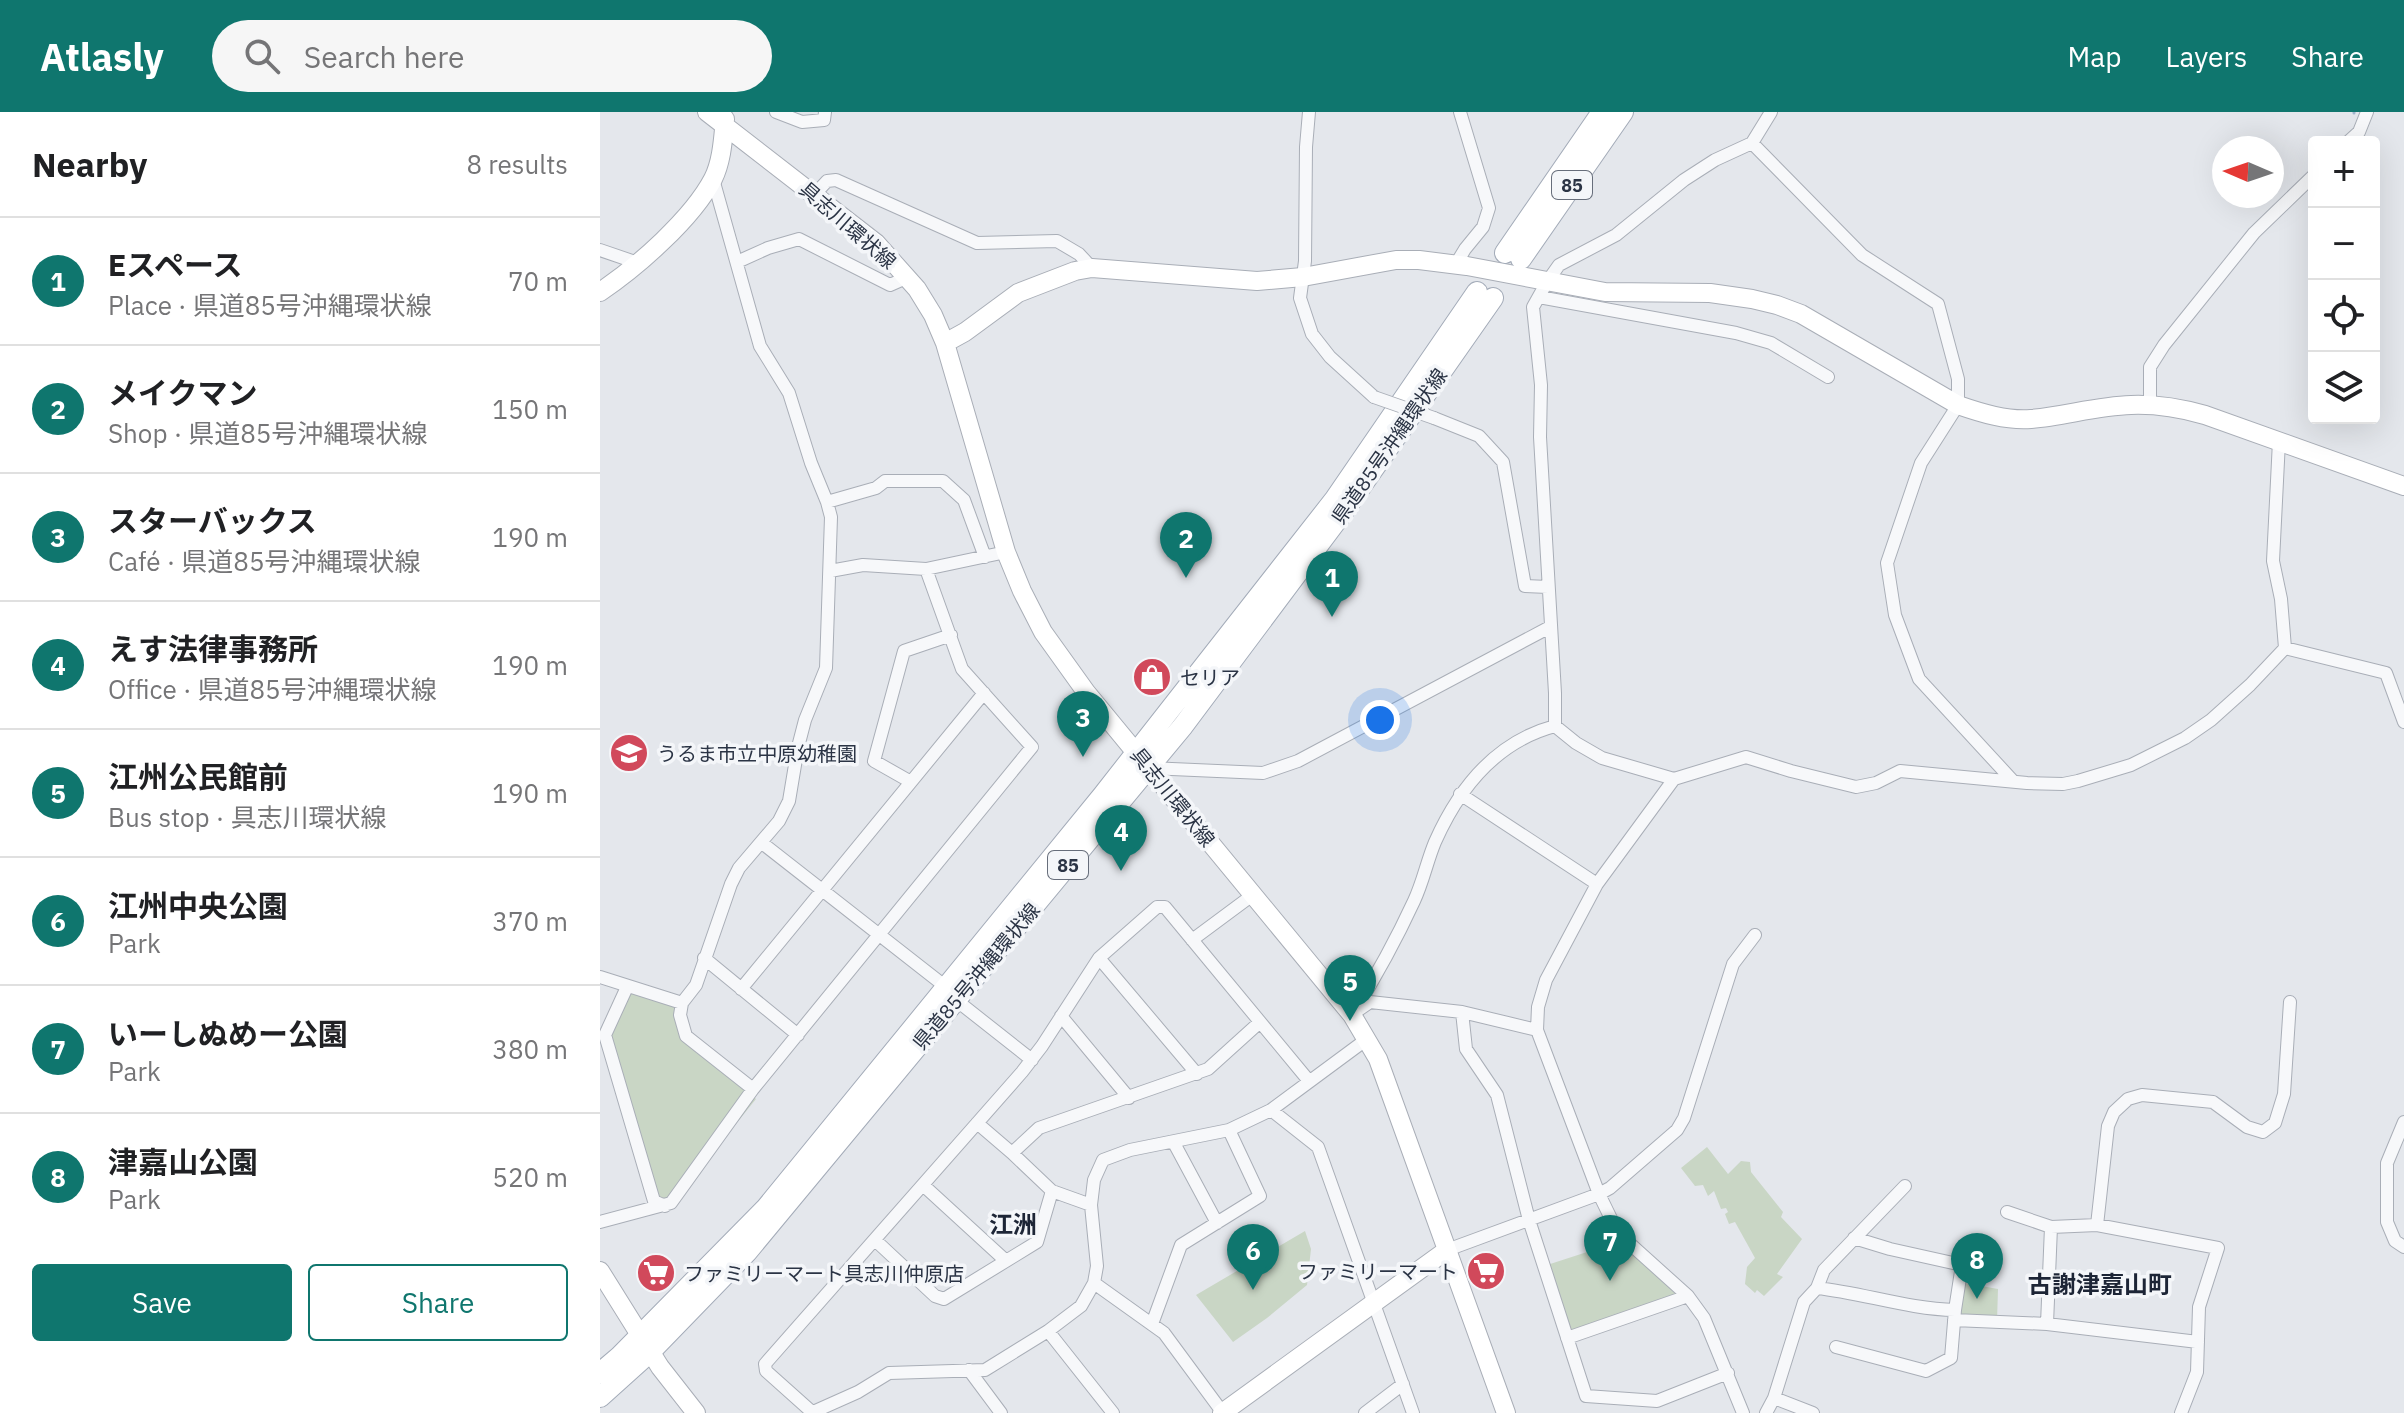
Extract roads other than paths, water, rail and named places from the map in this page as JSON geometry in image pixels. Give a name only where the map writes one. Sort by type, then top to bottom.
[{"type":"main road","name":"85","points":[[1602,112],[1513,256],[1623,112]]},
{"type":"main road","name":"県道85号沖縄環状線","points":[[600,1397],[951,993],[1143,760],[1485,295]]},
{"type":"main road","name":"県道85号沖縄環状線","points":[[600,1373],[645,1344]]},
{"type":"street","name":"具志川環状線","points":[[707,112],[725,119],[876,243],[908,277],[933,315],[945,343],[1006,552],[1043,632],[1086,692],[1352,1015],[1378,1059],[1506,1413]]},
{"type":"street","points":[[776,112],[802,122],[824,120],[825,112]]},
{"type":"street","points":[[1309,112],[1305,261],[1300,298],[1312,334],[1330,357],[1374,397],[1479,436],[1503,462],[1525,586],[1548,587]]},
{"type":"street","points":[[1456,264],[1483,227],[1489,208],[1460,112]]},
{"type":"street","points":[[1555,726],[1540,437],[1541,385],[1533,307],[1559,265],[1616,235],[1684,180],[1715,160],[1752,143],[1771,112]]},
{"type":"street","points":[[2355,136],[2367,112]]},
{"type":"street","points":[[600,292],[638,263],[692,209],[713,179],[719,162],[725,119]]},
{"type":"street","points":[[1752,143],[1862,255],[1938,304],[1958,379],[1958,405],[1921,463],[1887,563],[1895,615],[1919,679],[2013,781]]},
{"type":"street","points":[[713,179],[760,346],[789,393],[831,517],[826,668],[805,720],[789,801],[779,821],[739,868],[696,985],[682,1003],[680,1015],[686,1036],[753,1089]]},
{"type":"street","points":[[815,194],[827,181],[836,180],[977,243],[1057,241],[1079,254],[1092,268]]},
{"type":"street","points":[[2150,405],[2150,367],[2164,345],[2254,233],[2308,181]]},
{"type":"street","points":[[737,262],[799,239],[890,285],[908,277]]},
{"type":"street","points":[[600,250],[638,263]]},
{"type":"street","points":[[945,343],[1018,293],[1075,271],[1092,268],[1257,281],[1303,277],[1396,260],[1456,264],[1543,289],[1736,333],[1771,343],[1828,377]]},
{"type":"street","points":[[1543,289],[1710,293],[1777,305],[1801,314],[1958,405],[1996,416],[2028,419],[2128,405],[2179,408],[2404,486]]},
{"type":"street","points":[[1555,726],[1602,758],[1674,779],[1746,757],[1856,787],[1876,783],[1900,771],[2063,784],[2131,765],[2185,738],[2211,720],[2285,648],[2281,599],[2273,561],[2279,441]]},
{"type":"street","points":[[827,502],[876,488],[885,481],[943,481],[964,500],[985,557]]},
{"type":"street","points":[[830,571],[863,565],[926,569],[1006,552]]},
{"type":"street","points":[[600,1222],[671,1203],[753,1089],[1032,747],[962,669],[926,569]]},
{"type":"street","points":[[1143,760],[1263,773],[1298,761],[1550,627]]},
{"type":"street","points":[[911,782],[874,761],[904,651],[951,635]]},
{"type":"street","points":[[2285,648],[2386,673],[2404,722]]},
{"type":"street","points":[[741,989],[984,693]]},
{"type":"street","points":[[1352,1015],[1381,969],[1410,909],[1435,843],[1460,794],[1485,764],[1537,731],[1555,726]]},
{"type":"street","points":[[1674,779],[1597,884],[1546,980],[1538,1007],[1537,1030],[1599,1194],[1618,1233],[1688,1296],[1704,1318],[1743,1413]]},
{"type":"street","points":[[1460,794],[1597,884]]},
{"type":"street","points":[[762,843],[1032,1060]]},
{"type":"street","points":[[1192,940],[1254,894]]},
{"type":"street","points":[[1309,1081],[1165,907],[1157,907],[1099,958],[1032,1060],[765,1364],[766,1371],[812,1413],[858,1392],[889,1373],[985,1370],[1048,1331],[1081,1306],[1094,1283],[1097,1266],[1091,1205],[1094,1180],[1103,1160],[1130,1150],[1229,1130],[1271,1110],[1367,1039]]},
{"type":"street","points":[[1094,1283],[1164,1333],[1223,1413],[1447,1250],[1599,1194],[1677,1130],[1684,1118],[1733,964],[1755,935]]},
{"type":"street","points":[[704,958],[798,1035]]},
{"type":"street","points":[[1099,958],[1197,1074]]},
{"type":"street","points":[[600,977],[682,1003]]},
{"type":"street","points":[[627,987],[605,1035],[654,1201],[665,1206]]},
{"type":"street","points":[[1352,1015],[1370,1002],[1462,1012],[1537,1030]]},
{"type":"street","points":[[2097,1225],[2108,1126],[2114,1112],[2128,1099],[2142,1095],[2213,1102],[2232,1118],[2263,1132],[2275,1123],[2284,1094],[2290,1002]]},
{"type":"street","points":[[1462,1012],[1466,1049],[1497,1095],[1529,1220],[1586,1396],[1657,1407],[1728,1373]]},
{"type":"street","points":[[1061,1016],[1129,1098]]},
{"type":"street","points":[[1012,1153],[1039,1128],[1208,1069],[1260,1022]]},
{"type":"street","points":[[1271,1110],[1318,1147],[1413,1413]]},
{"type":"street","points":[[2404,1122],[2387,1163],[2387,1222],[2395,1241],[2404,1247]]},
{"type":"street","points":[[977,1123],[1052,1191],[1091,1205]]},
{"type":"street","points":[[1152,1324],[1181,1245],[1260,1196],[1229,1130]]},
{"type":"street","points":[[1174,1143],[1217,1223]]},
{"type":"street","points":[[923,1185],[1006,1261]]},
{"type":"street","points":[[1766,1413],[1774,1398],[1804,1302],[1817,1288],[1824,1270],[1905,1186]]},
{"type":"street","points":[[875,1240],[935,1296],[944,1299],[1037,1242],[1052,1191]]},
{"type":"street","points":[[2007,1212],[2051,1227],[2097,1225],[2218,1248],[2199,1307],[2197,1372],[2181,1413]]},
{"type":"street","points":[[2047,1324],[2051,1227]]},
{"type":"street","points":[[1836,1347],[1926,1371],[1951,1358],[1962,1265],[1854,1238]]},
{"type":"street","points":[[600,1271],[645,1344],[696,1413]]},
{"type":"street","points":[[1817,1288],[1954,1315],[2198,1342]]},
{"type":"street","points":[[1567,1338],[1688,1296]]},
{"type":"street","points":[[1048,1331],[1110,1409],[1094,1413]]},
{"type":"street","points":[[969,1370],[1001,1413]]},
{"type":"street","points":[[1365,1413],[1403,1384]]},
{"type":"street","points":[[1774,1398],[1813,1413]]},
{"type":"place","name":"メイクマン","points":[[1186,578]]},
{"type":"place","name":"Eスペース","points":[[1332,617]]},
{"type":"place","name":"セリア","points":[[1152,677]]},
{"type":"place","name":"うるま市立中原幼稚園","points":[[629,753]]},
{"type":"place","name":"スターバックス","points":[[1083,757]]},
{"type":"place","name":"えす法律事務所","points":[[1121,871]]},
{"type":"place","name":"江州公民館前","points":[[1350,1021]]},
{"type":"place","name":"ファミリーマート","points":[[1486,1271]]},
{"type":"place","name":"ファミリーマート具志川仲原店","points":[[656,1273]]},
{"type":"place","name":"いーしぬめー公園","points":[[1610,1281]]},
{"type":"place","name":"江州中央公園","points":[[1253,1290]]},
{"type":"place","name":"津嘉山公園","points":[[1977,1299]]},
{"type":"district","name":"江洲","points":[[1013,1224]]},
{"type":"district","name":"古謝津嘉山町","points":[[2100,1284]]}]
